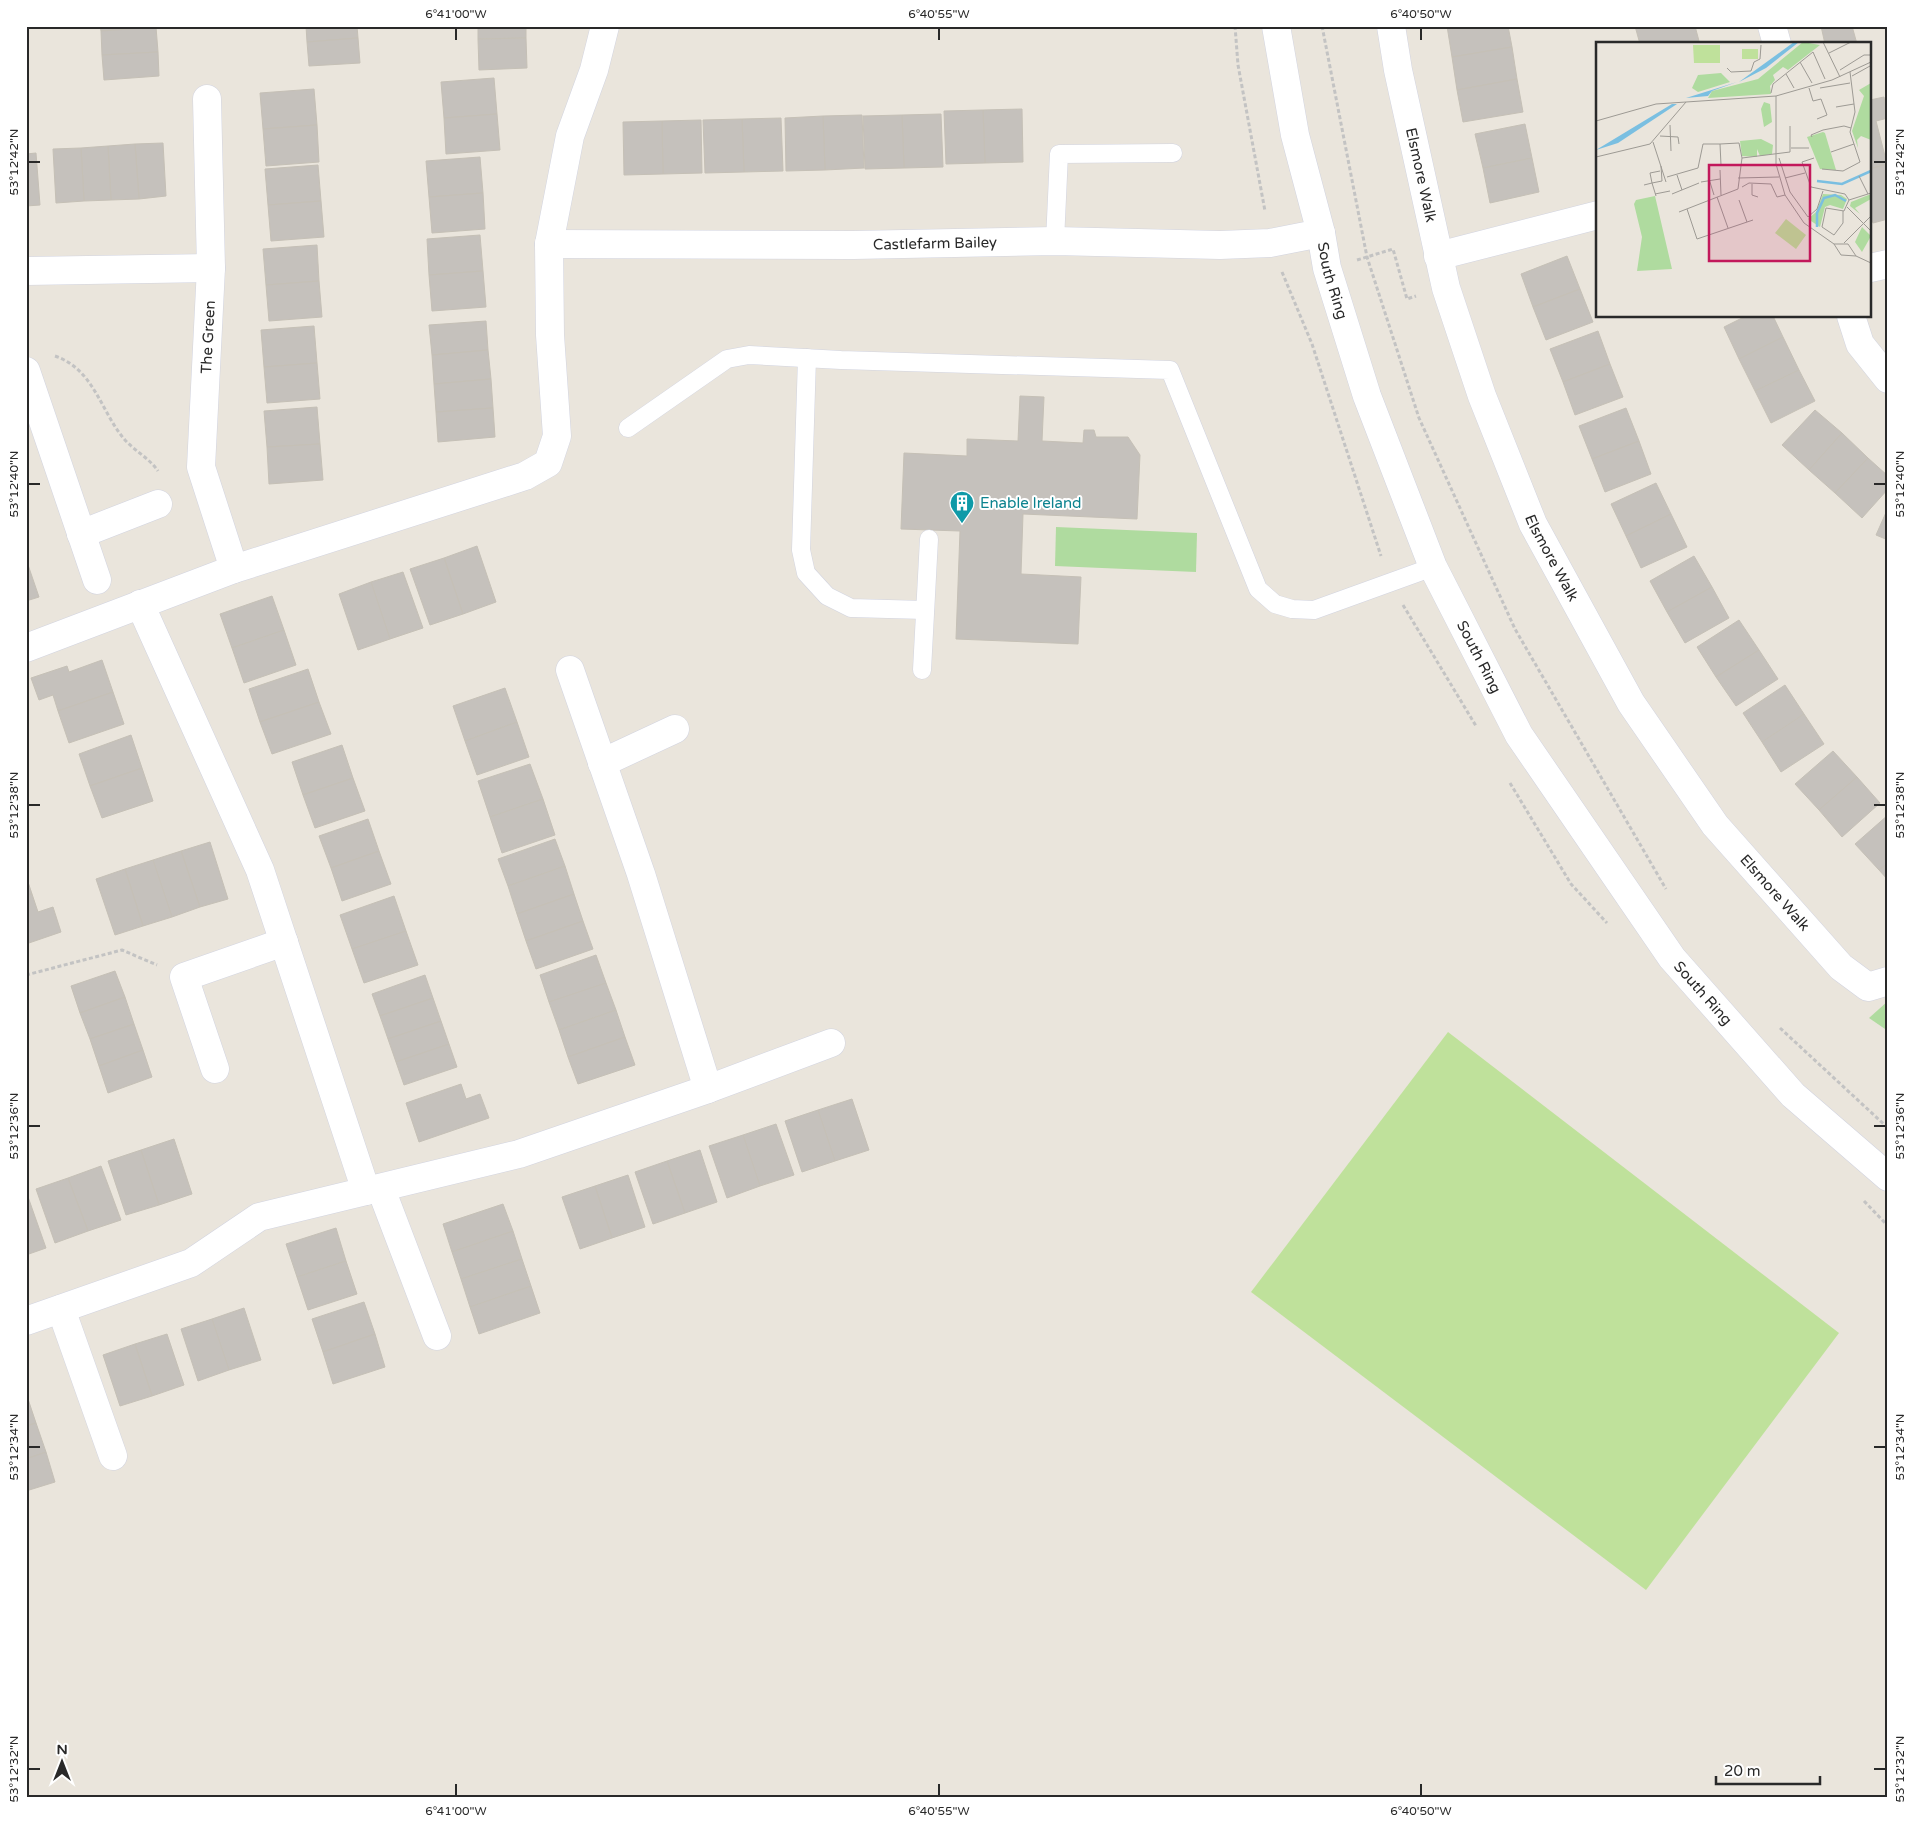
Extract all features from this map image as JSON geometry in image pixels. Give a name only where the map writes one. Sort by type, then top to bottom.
[{"type":"street","points":[[26,648],[234,569],[525,476],[548,463],[557,436],[550,335],[548,244],[570,136],[594,70],[606,26]]},
{"type":"street","name":"South Ring","points":[[1276,26],[1295,136],[1321,233],[1326,268],[1367,396],[1433,567],[1519,735],[1672,958],[1794,1096],[1888,1177]]},
{"type":"street","name":"Elsmore Walk","points":[[1392,26],[1398,70],[1446,288],[1482,396],[1533,524],[1631,703],[1715,825],[1841,967],[1868,987],[1888,981]]},
{"type":"street","points":[[1772,26],[1776,42]]},
{"type":"street","name":"The Green","points":[[207,99],[212,268],[201,467],[234,569]]},
{"type":"street","points":[[1438,256],[1596,216]]},
{"type":"street","name":"Castlefarm Bailey","points":[[548,244],[853,245],[1055,241],[1220,245],[1270,243],[1321,233]]},
{"type":"street","points":[[1872,268],[1888,264]]},
{"type":"street","points":[[26,271],[212,268]]},
{"type":"street","points":[[1852,318],[1860,344],[1888,379]]},
{"type":"street","points":[[26,371],[96,580]]},
{"type":"street","points":[[81,534],[158,504]]},
{"type":"street","points":[[140,604],[260,870],[373,1190],[437,1336]]},
{"type":"street","points":[[570,670],[641,874],[708,1089]]},
{"type":"street","points":[[602,763],[675,729]]},
{"type":"street","points":[[215,1069],[184,977],[284,942]]},
{"type":"street","points":[[26,1321],[191,1263],[259,1218],[519,1154],[708,1089],[832,1043]]},
{"type":"street","points":[[62,1309],[112,1456]]},
{"type":"lane","points":[[1055,241],[1058,154],[1173,153]]},
{"type":"lane","points":[[628,428],[727,359],[749,355],[1170,370],[1258,589],[1275,604],[1292,609],[1314,610],[1433,567]]},
{"type":"lane","points":[[807,358],[801,550],[806,573],[827,596],[851,608],[925,610]]},
{"type":"lane","points":[[922,670],[929,538]]},
{"type":"path","points":[[1326,268],[1393,249],[1407,299],[1446,288]]},
{"type":"path","points":[[50,354],[67,360],[93,386],[123,438],[138,454],[155,466],[160,474]]},
{"type":"path","points":[[26,975],[122,950],[184,977]]},
{"type":"green space","points":[[1056,527],[1197,533],[1196,572],[1055,566]]},
{"type":"green space","points":[[1888,1001],[1888,1031],[1869,1018]]},
{"type":"green space","points":[[1448,1032],[1839,1333],[1646,1590],[1251,1292]]},
{"type":"building","points":[[100,26],[156,26],[156,27],[101,31]]},
{"type":"building","points":[[306,26],[357,26],[358,38],[307,42]]},
{"type":"building","points":[[478,26],[526,26],[526,38],[478,39]]},
{"type":"building","points":[[1447,26],[1508,26],[1512,47],[1452,57]]},
{"type":"building","points":[[1635,26],[1695,26],[1699,41],[1695,42],[1639,42]]},
{"type":"building","points":[[1821,26],[1852,26],[1856,42],[1825,42]]},
{"type":"building","points":[[156,27],[158,52],[102,55],[101,31]]},
{"type":"building","points":[[358,38],[360,63],[309,66],[307,42]]},
{"type":"building","points":[[526,38],[527,68],[479,70],[478,39]]},
{"type":"building","points":[[1512,47],[1517,79],[1457,90],[1452,57]]},
{"type":"building","points":[[158,52],[159,76],[104,80],[102,55]]},
{"type":"building","points":[[494,78],[497,114],[444,118],[441,82]]},
{"type":"building","points":[[1517,79],[1523,112],[1463,122],[1457,90]]},
{"type":"building","points":[[314,89],[317,125],[263,129],[260,93]]},
{"type":"building","points":[[1884,97],[1888,118],[1876,121],[1887,164],[1872,168],[1872,100]]},
{"type":"building","points":[[1022,109],[1023,162],[985,163],[983,110]]},
{"type":"building","points":[[983,110],[985,163],[946,164],[944,111]]},
{"type":"building","points":[[497,114],[500,150],[446,154],[444,118]]},
{"type":"building","points":[[941,114],[943,167],[904,168],[902,115]]},
{"type":"building","points":[[862,115],[864,168],[825,170],[823,116]]},
{"type":"building","points":[[902,115],[904,168],[865,169],[863,116]]},
{"type":"building","points":[[823,116],[825,170],[786,171],[785,118]]},
{"type":"building","points":[[781,118],[783,171],[744,172],[742,119]]},
{"type":"building","points":[[742,119],[744,172],[705,173],[703,120]]},
{"type":"building","points":[[701,120],[702,173],[663,174],[662,121]]},
{"type":"building","points":[[662,121],[663,174],[624,175],[623,122]]},
{"type":"building","points":[[1525,124],[1532,158],[1483,168],[1475,134]]},
{"type":"building","points":[[317,125],[319,162],[266,166],[263,129]]},
{"type":"building","points":[[163,143],[166,196],[139,199],[135,144]]},
{"type":"building","points":[[135,144],[139,199],[111,200],[108,146]]},
{"type":"building","points":[[108,146],[111,200],[84,201],[81,148]]},
{"type":"building","points":[[81,148],[84,201],[56,203],[53,149]]},
{"type":"building","points":[[36,153],[40,205],[26,206],[26,154]]},
{"type":"building","points":[[480,157],[483,193],[429,197],[426,161]]},
{"type":"building","points":[[1532,158],[1539,192],[1490,203],[1483,168]]},
{"type":"building","points":[[1887,164],[1888,219],[1873,223],[1872,220],[1872,168]]},
{"type":"building","points":[[318,165],[321,201],[268,205],[265,169]]},
{"type":"building","points":[[483,193],[485,229],[432,233],[429,197]]},
{"type":"building","points":[[321,201],[324,237],[271,241],[268,205]]},
{"type":"building","points":[[480,235],[483,271],[429,275],[427,239]]},
{"type":"building","points":[[317,245],[319,281],[266,285],[263,249]]},
{"type":"building","points":[[1567,256],[1580,289],[1533,307],[1521,274]]},
{"type":"building","points":[[483,271],[486,307],[432,311],[429,275]]},
{"type":"building","points":[[319,281],[322,317],[269,321],[266,285]]},
{"type":"building","points":[[1580,289],[1593,322],[1546,340],[1533,307]]},
{"type":"building","points":[[1742,318],[1774,318],[1783,337],[1739,359],[1724,327]]},
{"type":"building","points":[[486,321],[488,350],[432,355],[429,325]]},
{"type":"building","points":[[314,326],[317,363],[264,367],[261,330]]},
{"type":"building","points":[[1598,331],[1610,364],[1563,382],[1550,349]]},
{"type":"building","points":[[1783,337],[1799,370],[1755,391],[1739,359]]},
{"type":"building","points":[[488,350],[491,379],[434,384],[432,355]]},
{"type":"building","points":[[317,363],[320,399],[267,403],[264,367]]},
{"type":"building","points":[[1610,364],[1623,397],[1575,415],[1563,382]]},
{"type":"building","points":[[1799,370],[1815,401],[1771,423],[1755,391]]},
{"type":"building","points":[[491,379],[493,408],[436,412],[434,384]]},
{"type":"building","name":"Enable Ireland","points":[[1020,396],[1044,397],[1042,441],[1083,443],[1084,430],[1094,430],[1096,437],[1128,437],[1140,455],[1137,519],[1023,514],[1021,574],[1081,577],[1078,644],[956,639],[960,531],[901,529],[904,453],[967,456],[967,439],[1018,441]]},
{"type":"building","points":[[317,407],[320,444],[267,447],[264,411]]},
{"type":"building","points":[[493,408],[495,437],[438,442],[436,412]]},
{"type":"building","points":[[1626,408],[1639,441],[1592,459],[1579,426]]},
{"type":"building","points":[[1815,410],[1842,433],[1809,470],[1782,445]]},
{"type":"building","points":[[1842,433],[1868,458],[1835,493],[1809,470]]},
{"type":"building","points":[[1639,441],[1651,474],[1605,492],[1592,459]]},
{"type":"building","points":[[320,444],[323,480],[269,484],[267,447]]},
{"type":"building","points":[[1868,458],[1888,476],[1888,489],[1862,518],[1835,493]]},
{"type":"building","points":[[1656,483],[1671,514],[1626,536],[1611,504]]},
{"type":"building","points":[[1888,508],[1888,540],[1876,535]]},
{"type":"building","points":[[1671,514],[1687,547],[1641,568],[1626,536]]},
{"type":"building","points":[[477,546],[496,602],[463,614],[444,558]]},
{"type":"building","points":[[1694,556],[1712,587],[1667,612],[1650,581]]},
{"type":"building","points":[[444,558],[463,614],[430,625],[410,569]]},
{"type":"building","points":[[26,559],[39,597],[26,601]]},
{"type":"building","points":[[403,572],[423,628],[390,639],[371,582]]},
{"type":"building","points":[[371,582],[390,639],[358,650],[339,594]]},
{"type":"building","points":[[1712,587],[1729,618],[1685,643],[1667,612]]},
{"type":"building","points":[[272,596],[284,630],[232,648],[220,614]]},
{"type":"building","points":[[1739,620],[1759,650],[1716,677],[1697,647]]},
{"type":"building","points":[[284,630],[296,665],[244,683],[232,648]]},
{"type":"building","points":[[1759,650],[1778,679],[1736,706],[1716,677]]},
{"type":"building","points":[[102,660],[113,692],[58,711],[53,695],[39,700],[31,678],[67,666],[69,672]]},
{"type":"building","points":[[308,669],[319,702],[260,722],[249,689]]},
{"type":"building","points":[[1785,685],[1804,714],[1762,742],[1743,713]]},
{"type":"building","points":[[505,688],[517,722],[465,741],[453,706]]},
{"type":"building","points":[[113,692],[124,724],[69,743],[58,711]]},
{"type":"building","points":[[319,702],[331,734],[272,754],[260,722]]},
{"type":"building","points":[[1804,714],[1824,744],[1781,772],[1762,742]]},
{"type":"building","points":[[517,722],[529,757],[477,775],[465,741]]},
{"type":"building","points":[[131,735],[142,768],[90,786],[79,754]]},
{"type":"building","points":[[342,745],[353,778],[303,795],[292,762]]},
{"type":"building","points":[[1833,751],[1857,777],[1819,810],[1795,784]]},
{"type":"building","points":[[530,764],[543,799],[490,817],[478,781]]},
{"type":"building","points":[[142,768],[153,801],[102,818],[90,786]]},
{"type":"building","points":[[1857,777],[1880,803],[1842,837],[1819,810]]},
{"type":"building","points":[[353,778],[365,811],[315,828],[303,795]]},
{"type":"building","points":[[543,799],[555,835],[502,853],[490,817]]},
{"type":"building","points":[[1888,815],[1888,863],[1879,870],[1855,844]]},
{"type":"building","points":[[368,819],[379,851],[331,868],[319,836]]},
{"type":"building","points":[[555,839],[565,866],[508,886],[498,859]]},
{"type":"building","points":[[210,842],[228,899],[200,907],[181,851]]},
{"type":"building","points":[[181,851],[200,907],[172,917],[153,860]]},
{"type":"building","points":[[379,851],[391,884],[342,901],[331,868]]},
{"type":"building","points":[[153,860],[172,917],[143,926],[125,869]]},
{"type":"building","points":[[1888,863],[1888,880],[1879,870]]},
{"type":"building","points":[[565,866],[574,894],[517,914],[508,886]]},
{"type":"building","points":[[125,869],[143,926],[115,935],[96,879]]},
{"type":"building","points":[[26,876],[32,894],[26,895]]},
{"type":"building","points":[[32,894],[38,912],[53,907],[61,932],[26,944],[26,895]]},
{"type":"building","points":[[574,894],[583,921],[526,941],[517,914]]},
{"type":"building","points":[[394,896],[406,931],[352,949],[340,915]]},
{"type":"building","points":[[583,921],[593,949],[536,969],[526,941]]},
{"type":"building","points":[[406,931],[418,965],[364,983],[352,949]]},
{"type":"building","points":[[596,955],[606,983],[549,1002],[540,975]]},
{"type":"building","points":[[115,971],[125,997],[80,1013],[71,986]]},
{"type":"building","points":[[425,975],[433,998],[380,1016],[372,994]]},
{"type":"building","points":[[606,983],[616,1010],[559,1030],[549,1002]]},
{"type":"building","points":[[125,997],[134,1024],[90,1039],[80,1013]]},
{"type":"building","points":[[433,998],[441,1021],[388,1039],[380,1016]]},
{"type":"building","points":[[616,1010],[625,1037],[568,1057],[559,1030]]},
{"type":"building","points":[[441,1021],[449,1044],[396,1062],[388,1039]]},
{"type":"building","points":[[134,1024],[143,1050],[99,1066],[90,1039]]},
{"type":"building","points":[[625,1037],[635,1065],[578,1084],[568,1057]]},
{"type":"building","points":[[449,1044],[457,1067],[404,1085],[396,1062]]},
{"type":"building","points":[[143,1050],[152,1077],[108,1093],[99,1066]]},
{"type":"building","points":[[461,1084],[466,1099],[480,1094],[489,1118],[419,1142],[406,1103]]},
{"type":"building","points":[[852,1099],[869,1150],[835,1161],[818,1110]]},
{"type":"building","points":[[818,1110],[835,1161],[802,1172],[785,1121]]},
{"type":"building","points":[[776,1124],[794,1175],[760,1186],[743,1135]]},
{"type":"building","points":[[743,1135],[760,1186],[727,1198],[709,1146]]},
{"type":"building","points":[[174,1139],[192,1194],[159,1205],[141,1150]]},
{"type":"building","points":[[141,1150],[159,1205],[126,1215],[108,1161]]},
{"type":"building","points":[[700,1150],[717,1202],[685,1213],[667,1161]]},
{"type":"building","points":[[667,1161],[685,1213],[653,1224],[635,1172]]},
{"type":"building","points":[[101,1166],[121,1220],[88,1231],[68,1178]]},
{"type":"building","points":[[628,1175],[645,1227],[612,1238],[595,1186]]},
{"type":"building","points":[[68,1178],[88,1231],[55,1243],[36,1189]]},
{"type":"building","points":[[595,1186],[612,1238],[580,1249],[562,1197]]},
{"type":"building","points":[[26,1195],[46,1248],[26,1255]]},
{"type":"building","points":[[503,1204],[513,1231],[452,1252],[443,1224]]},
{"type":"building","points":[[336,1228],[346,1261],[297,1277],[286,1244]]},
{"type":"building","points":[[513,1231],[522,1259],[461,1279],[452,1252]]},
{"type":"building","points":[[522,1259],[531,1286],[470,1307],[461,1279]]},
{"type":"building","points":[[346,1261],[357,1294],[308,1310],[297,1277]]},
{"type":"building","points":[[531,1286],[540,1313],[479,1334],[470,1307]]},
{"type":"building","points":[[364,1302],[375,1334],[323,1352],[312,1319]]},
{"type":"building","points":[[244,1308],[261,1360],[229,1370],[212,1319]]},
{"type":"building","points":[[212,1319],[229,1370],[198,1381],[181,1329]]},
{"type":"building","points":[[167,1334],[184,1385],[152,1396],[135,1344]]},
{"type":"building","points":[[375,1334],[385,1367],[333,1384],[323,1352]]},
{"type":"building","points":[[135,1344],[152,1396],[120,1406],[103,1355]]},
{"type":"building","points":[[26,1393],[36,1423],[26,1426]]},
{"type":"building","points":[[36,1423],[46,1452],[26,1459],[26,1426]]},
{"type":"building","points":[[46,1452],[55,1482],[26,1491],[26,1459]]},
{"type":"place","name":"Enable Ireland","points":[[962,524]]}]
